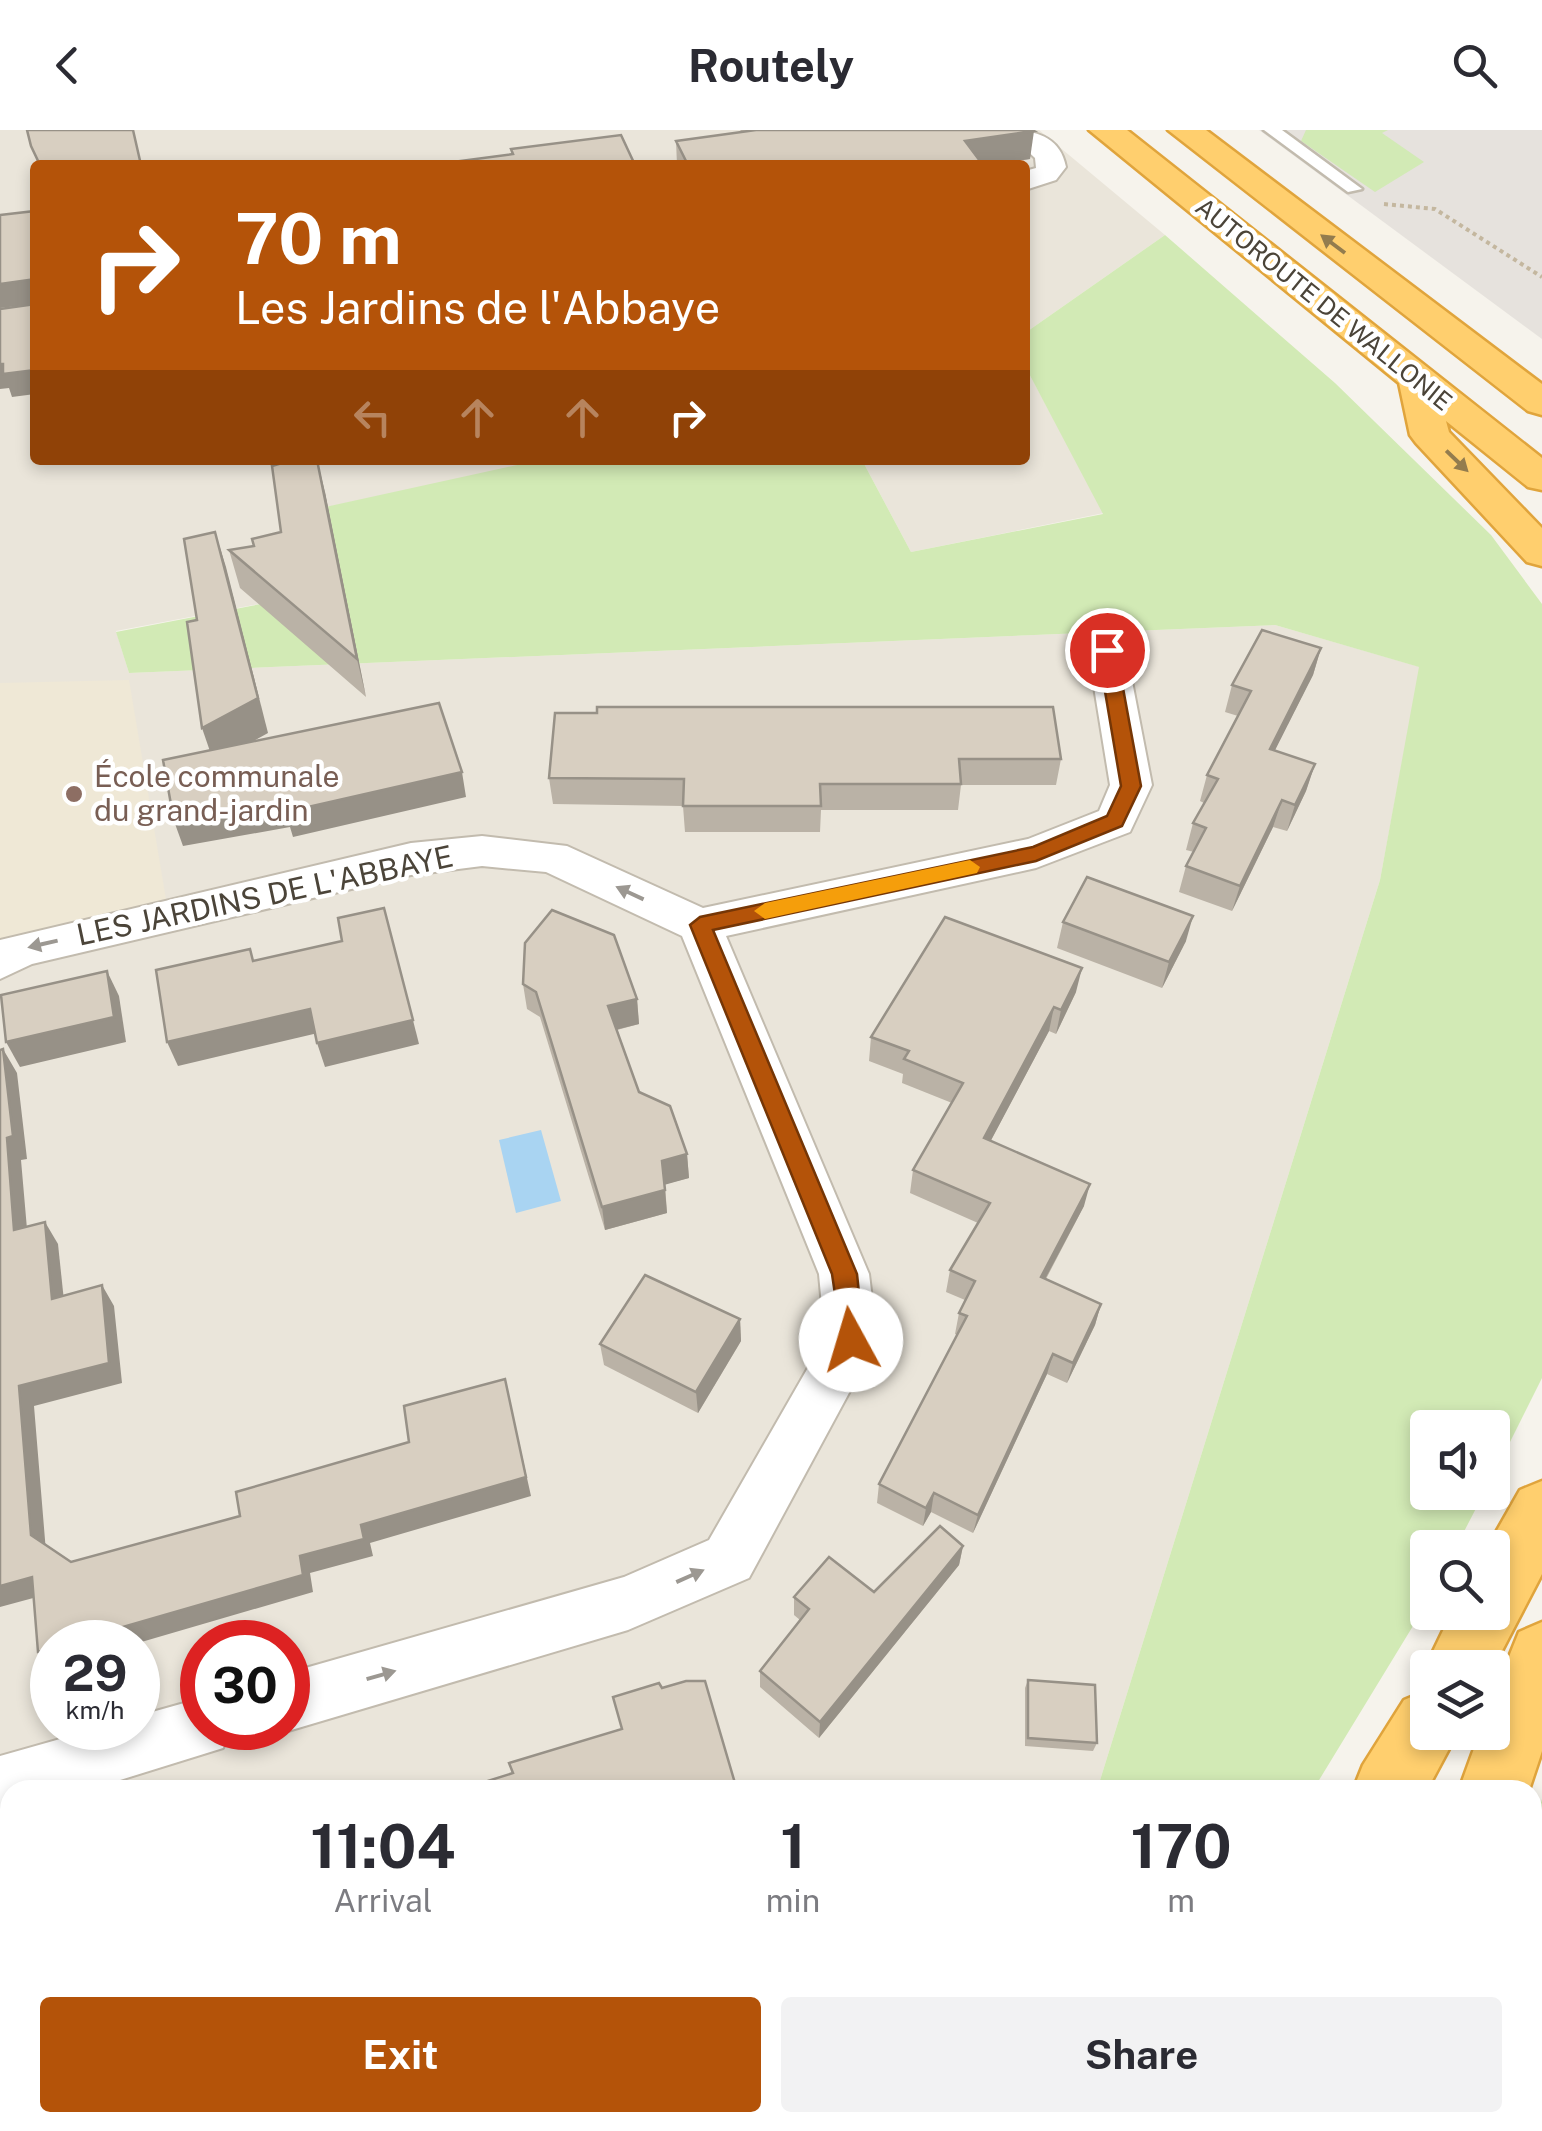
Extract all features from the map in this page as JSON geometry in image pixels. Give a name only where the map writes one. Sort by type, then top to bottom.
[{"type":"highway","name":"AUTOROUTE DE WALLONIE","points":[[1106,130],[1542,478]]},
{"type":"highway","name":"AUTOROUTE DE WALLONIE","points":[[1184,130],[1542,403]]},
{"type":"highway","points":[[1411,303],[1542,383]]},
{"type":"highway","points":[[1416,377],[1430,435],[1542,553]]},
{"type":"highway","points":[[1510,1569],[1542,1511]]},
{"type":"highway","points":[[1498,1780],[1542,1655]]},
{"type":"highway","points":[[1394,1780],[1412,1750]]},
{"type":"street","points":[[1019,130],[1048,155],[1051,167],[1046,174],[1030,179]]},
{"type":"street","points":[[310,1696],[628,1604],[729,1559],[851,1340],[844,1274],[700,925],[1036,853],[1115,821],[1131,786],[1107,650]]},
{"type":"street","name":"LES JARDINS DE L'ABBAYE","points":[[0,962],[19,950],[212,904],[411,859],[482,851],[552,857],[700,925]]},
{"type":"street","points":[[21,1780],[180,1733]]},
{"type":"lane","points":[[1272,130],[1354,189]]},
{"type":"path","points":[[1354,189],[1378,203],[1435,208],[1542,277]]},
{"type":"shaded area","points":[[0,130],[1039,130],[1165,235],[1030,330],[1030,160],[30,160],[30,465],[527,465],[308,511],[328,591],[116,631],[129,673],[1275,625],[1420,667],[1380,880],[1100,1780],[0,1780]]},
{"type":"shaded area","points":[[1259,130],[1542,130],[1542,339]]},
{"type":"shaded area","points":[[1030,375],[1104,513],[911,552],[865,465],[1030,465]]},
{"type":"shaded area","name":"École communale du grand-jardin","points":[[129,680],[167,905],[0,943],[0,683]]},
{"type":"green space","points":[[1306,130],[1388,130],[1382,133],[1424,162],[1375,192],[1301,141]]},
{"type":"green space","points":[[1165,235],[1335,383],[1491,535],[1542,604],[1542,1378],[1510,1442],[1510,1410],[1410,1410],[1410,1510],[1475,1510],[1465,1530],[1410,1530],[1411,1630],[1319,1780],[1100,1780],[1380,880],[1419,667],[1275,625],[129,673],[116,632],[328,591],[307,511],[517,465],[865,465],[911,552],[1103,514],[1030,375],[1030,330]]},
{"type":"water","points":[[541,1130],[561,1201],[516,1213],[499,1140]]},
{"type":"building","points":[[27,130],[133,130],[140,160],[38,160]]},
{"type":"building","points":[[756,130],[1034,131],[965,141],[979,160],[686,160],[676,141]]},
{"type":"building","points":[[621,135],[633,160],[468,160],[513,154],[511,149]]},
{"type":"building","points":[[30,212],[30,371],[3,374],[0,309],[29,305],[29,280],[0,284],[0,215]]},
{"type":"building","points":[[318,465],[357,659],[229,550],[254,546],[252,539],[281,532],[272,466]]},
{"type":"building","points":[[215,532],[258,698],[202,728],[187,622],[197,620],[184,539]]},
{"type":"building","points":[[1262,630],[1321,648],[1270,749],[1315,764],[1295,805],[1282,800],[1240,886],[1186,866],[1206,828],[1193,823],[1218,779],[1207,775],[1251,691],[1232,685]]},
{"type":"building","points":[[439,703],[462,772],[286,812],[283,801],[174,821],[163,760]]},
{"type":"building","points":[[597,707],[1053,707],[1061,759],[959,759],[961,784],[820,784],[821,806],[683,806],[684,779],[549,778],[555,713],[597,713]]},
{"type":"building","points":[[1087,877],[1193,916],[1169,962],[1063,922]]},
{"type":"building","points":[[384,908],[413,1020],[317,1043],[310,1009],[167,1042],[156,970],[250,949],[253,961],[342,941],[338,918]]},
{"type":"building","points":[[552,910],[614,935],[637,999],[608,1006],[639,1092],[670,1106],[687,1154],[662,1161],[665,1190],[602,1207],[536,992],[523,984],[525,943]]},
{"type":"building","points":[[945,917],[1082,968],[1061,1010],[1054,1007],[984,1138],[1090,1184],[1041,1277],[1101,1304],[1073,1363],[1053,1354],[978,1515],[934,1493],[926,1508],[879,1484],[967,1316],[959,1313],[975,1281],[950,1270],[990,1203],[913,1170],[963,1083],[904,1059],[909,1051],[871,1037]]},
{"type":"building","points":[[107,971],[114,1017],[6,1042],[1,995]]},
{"type":"building","points":[[3,1049],[13,1136],[7,1138],[14,1230],[45,1222],[52,1299],[102,1285],[109,1363],[19,1386],[31,1535],[71,1562],[240,1516],[236,1492],[409,1442],[404,1406],[505,1379],[526,1477],[361,1525],[364,1539],[300,1556],[303,1575],[147,1620],[35,1620],[32,1577],[0,1586]]},
{"type":"building","points":[[645,1275],[740,1319],[696,1392],[600,1344]]},
{"type":"building","points":[[940,1526],[963,1546],[820,1722],[760,1671],[809,1609],[794,1597],[829,1557],[874,1592]]},
{"type":"building","points":[[1028,1680],[1095,1685],[1097,1743],[1028,1738]]},
{"type":"building","points":[[686,1681],[705,1681],[734,1780],[491,1780],[513,1773],[509,1763],[622,1729],[613,1697],[659,1683],[662,1688]]},
{"type":"slow traffic","points":[[765,911],[970,867]]},
{"type":"place","name":"École communale du grand-jardin","points":[[74,794]]},
{"type":"route","points":[[851,1340],[844,1274],[700,925],[1036,853],[1115,821],[1131,786],[1107,650]]}]
